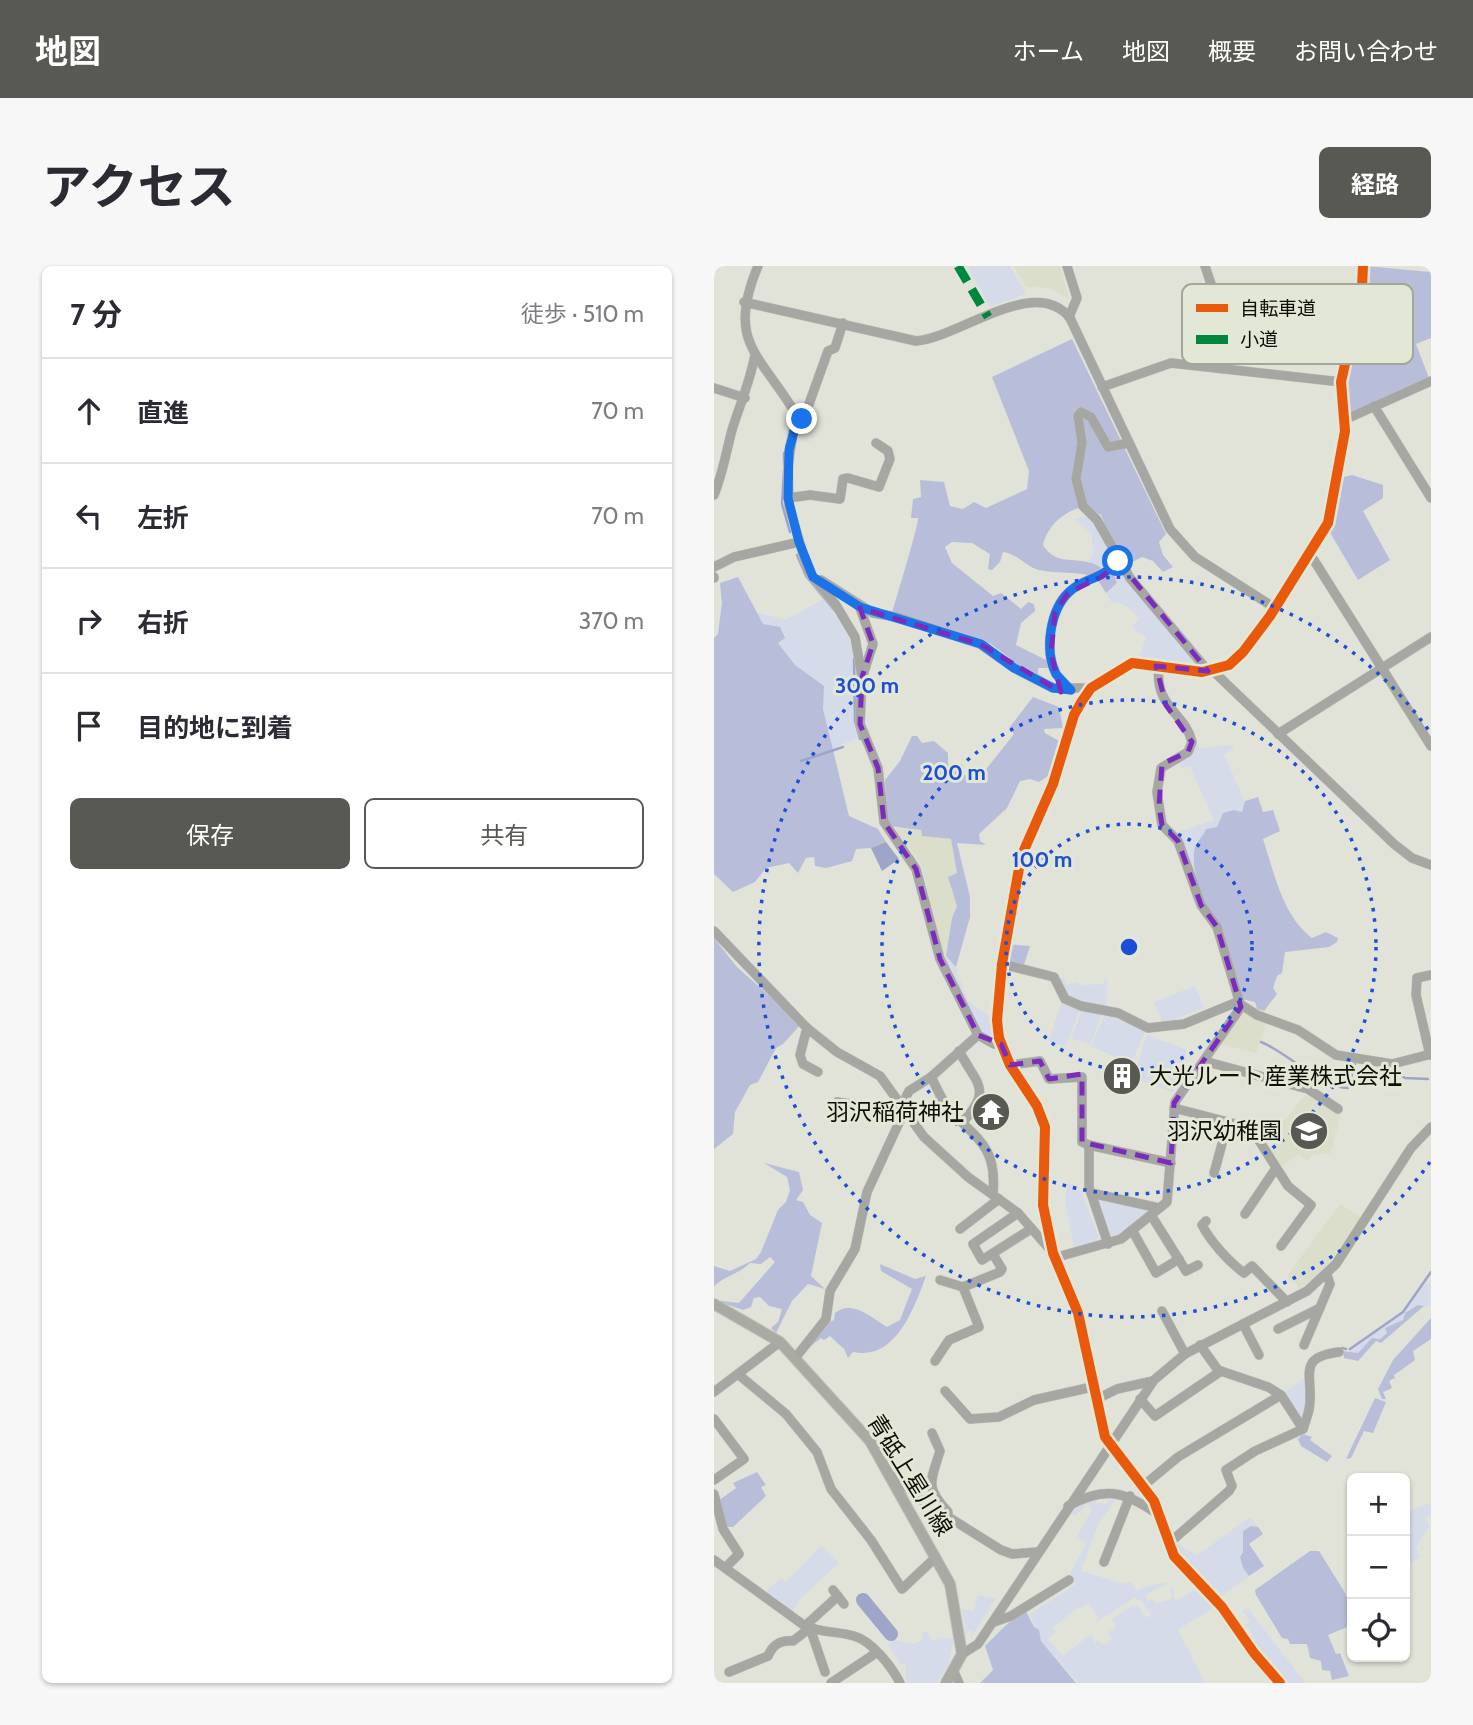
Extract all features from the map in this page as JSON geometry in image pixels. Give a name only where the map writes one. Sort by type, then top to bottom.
[{"type":"main road","name":"青砥上星川線","points":[[714,1304],[780,1342],[865,1434],[936,1557],[952,1594],[962,1654]]},
{"type":"main road","points":[[946,1683],[956,1678],[962,1654]]},
{"type":"street","points":[[758,266],[744,302],[746,332],[755,355],[778,385],[797,421]]},
{"type":"street","points":[[1067,266],[1077,298],[1069,317]]},
{"type":"street","points":[[1205,266],[1211,284]]},
{"type":"street","points":[[1362,284],[1363,266]]},
{"type":"street","points":[[744,302],[916,341],[937,338],[1034,300],[1058,306],[1069,317],[1165,521],[1184,547],[1205,564],[1275,608]]},
{"type":"street","points":[[843,323],[835,348],[828,351],[805,415],[797,421],[789,450],[788,498],[799,542],[813,577],[852,630],[859,649],[862,677],[860,724],[878,768],[884,822],[916,869],[940,958],[978,1035],[994,1044],[1000,1044]]},
{"type":"street","points":[[714,495],[723,473],[736,418],[745,398],[755,355]]},
{"type":"street","points":[[1102,387],[1162,365],[1203,364],[1341,382]]},
{"type":"street","points":[[1279,1683],[1222,1607],[1183,1568],[1168,1545],[1154,1501],[1108,1444],[1092,1387],[1078,1313],[1054,1255],[1043,1205],[1045,1128],[1037,1106],[1010,1065],[1000,1044],[997,1020],[1002,964],[1021,858],[1061,763],[1074,715],[1091,688],[1124,665],[1139,663],[1178,671],[1210,671],[1238,658],[1310,554],[1332,511],[1345,431],[1341,382],[1345,364]]},
{"type":"street","points":[[1344,421],[1431,381]]},
{"type":"street","points":[[714,388],[745,398]]},
{"type":"street","points":[[1374,406],[1431,498]]},
{"type":"street","points":[[1129,443],[1108,447],[1091,417],[1080,412],[1078,416],[1082,443],[1077,487],[1083,506],[1097,520],[1118,561],[1210,671],[1394,845],[1412,858],[1431,865]]},
{"type":"street","points":[[788,498],[810,495],[840,499],[843,479],[848,478],[879,487],[890,459],[888,451],[876,443]]},
{"type":"street","points":[[714,567],[734,557],[799,542]]},
{"type":"street","points":[[1310,554],[1431,746]]},
{"type":"street","points":[[1071,690],[1056,673],[1051,654],[1055,612],[1068,593],[1103,576],[1118,561]]},
{"type":"street","points":[[813,577],[860,607],[981,644],[1014,668],[1053,688],[1091,688]]},
{"type":"street","points":[[860,607],[873,644],[862,677]]},
{"type":"street","points":[[1279,734],[1431,637]]},
{"type":"street","points":[[1159,666],[1166,705],[1189,732],[1192,742],[1188,752],[1161,768],[1157,792],[1162,825],[1178,841],[1201,905],[1217,927],[1241,1007]]},
{"type":"street","points":[[714,931],[807,1028],[837,1052],[880,1076],[924,1137],[968,1177],[1018,1213],[1054,1255]]},
{"type":"street","points":[[1002,964],[1054,977],[1065,999],[1081,1006],[1118,1013],[1148,1028],[1184,1024],[1237,1002],[1241,1007],[1298,1030],[1336,1055],[1392,1064],[1430,1055],[1416,995],[1417,978],[1431,975]]},
{"type":"street","points":[[1054,1255],[1108,1244],[1132,1230],[1170,1196],[1174,1108],[1241,1007]]},
{"type":"street","points":[[807,1028],[800,1055],[803,1064],[818,1072]]},
{"type":"street","points":[[796,1357],[826,1320],[830,1291],[855,1249],[867,1192],[909,1091],[931,1077],[978,1035]]},
{"type":"street","points":[[958,1051],[981,1094],[979,1104],[963,1122]]},
{"type":"street","points":[[1010,1065],[1040,1061],[1049,1079],[1082,1077],[1082,1142],[1171,1163]]},
{"type":"street","points":[[1204,1061],[1308,1089],[1338,1109]]},
{"type":"street","points":[[931,1077],[948,1109],[979,1138],[991,1157],[996,1197]]},
{"type":"street","points":[[837,1101],[902,1110]]},
{"type":"street","points":[[1174,1108],[1251,1128],[1288,1186],[1311,1205],[1281,1246]]},
{"type":"street","points":[[1214,1173],[1228,1122]]},
{"type":"street","points":[[962,1654],[978,1644],[1108,1444],[1153,1381],[1185,1354],[1287,1302],[1327,1275],[1411,1148],[1431,1127]]},
{"type":"street","points":[[1089,1145],[1088,1179],[1108,1244]]},
{"type":"street","points":[[1245,1213],[1276,1168]]},
{"type":"street","points":[[1091,1193],[1159,1208]]},
{"type":"street","points":[[960,1229],[996,1197]]},
{"type":"street","points":[[1018,1213],[973,1244],[982,1260],[1031,1229]]},
{"type":"street","points":[[1151,1215],[1186,1270],[1198,1265]]},
{"type":"street","points":[[1206,1221],[1202,1224],[1209,1238],[1215,1241],[1232,1264],[1244,1273],[1252,1266],[1287,1302]]},
{"type":"street","points":[[1132,1230],[1156,1273],[1179,1259]]},
{"type":"street","points":[[940,1280],[963,1287],[1000,1272],[1002,1269],[993,1254]]},
{"type":"street","points":[[1304,1345],[1330,1284],[1327,1275]]},
{"type":"street","points":[[935,1361],[949,1340],[979,1327],[963,1287]]},
{"type":"street","points":[[1278,1329],[1321,1308]]},
{"type":"street","points":[[1162,1311],[1185,1354]]},
{"type":"street","points":[[1243,1324],[1259,1355]]},
{"type":"street","points":[[714,1392],[780,1342]]},
{"type":"street","points":[[1200,1345],[1221,1371],[1268,1387],[1281,1395],[1303,1429]]},
{"type":"street","points":[[1303,1429],[1310,1400],[1306,1375],[1309,1368],[1322,1357],[1339,1353]]},
{"type":"street","points":[[1140,1399],[1155,1416],[1221,1371]]},
{"type":"street","points":[[739,1375],[786,1415],[817,1452],[831,1489],[871,1540],[902,1589],[936,1557]]},
{"type":"street","points":[[1095,1400],[1117,1389],[1153,1381]]},
{"type":"street","points":[[945,1391],[970,1419],[999,1417],[1034,1400],[1092,1387]]},
{"type":"street","points":[[1143,1486],[1178,1457],[1281,1395]]},
{"type":"street","points":[[714,1419],[744,1459],[714,1480]]},
{"type":"street","points":[[1168,1545],[1229,1491],[1232,1486],[1226,1471],[1255,1451],[1303,1429]]},
{"type":"street","points":[[932,1433],[940,1451],[930,1478],[931,1486],[938,1501],[954,1518]]},
{"type":"street","points":[[891,1477],[896,1476],[918,1498],[954,1518],[1001,1550],[1012,1554],[1037,1552]]},
{"type":"street","points":[[1068,1506],[1105,1493],[1130,1496],[1156,1513]]},
{"type":"street","points":[[714,1494],[723,1529],[739,1554],[726,1567]]},
{"type":"street","points":[[1104,1562],[1130,1496]]},
{"type":"street","points":[[714,1560],[808,1627],[821,1632],[852,1635],[892,1667],[900,1683]]},
{"type":"street","points":[[993,1622],[1011,1616],[1069,1580]]},
{"type":"street","points":[[729,1672],[768,1656],[772,1647],[785,1640],[793,1641],[838,1597]]},
{"type":"street","points":[[808,1627],[825,1672]]},
{"type":"street","points":[[831,1683],[876,1653]]},
{"type":"highlighted area","points":[[1118,561],[1208,671],[1156,666],[1166,705],[1192,742],[1188,752],[1162,764],[1159,806],[1162,825],[1178,841],[1201,905],[1217,927],[1241,1007],[1174,1103],[1171,1163],[1082,1142],[1082,1074],[1049,1079],[1040,1061],[1010,1065],[1001,1044],[978,1035],[940,959],[916,869],[884,822],[878,768],[860,724],[862,677],[873,644],[860,608],[980,644],[1061,692],[1051,654],[1055,612],[1068,593],[1103,576]]},
{"type":"shaded area","points":[[967,266],[1010,266],[1026,294],[990,307]]},
{"type":"shaded area","points":[[1014,266],[1060,266],[1069,299],[1049,288],[1026,287]]},
{"type":"shaded area","points":[[1365,266],[1431,272],[1431,338],[1416,344],[1429,378],[1345,415],[1342,384],[1346,364],[1413,364],[1413,284],[1361,284]]},
{"type":"shaded area","points":[[1072,339],[1166,534],[1159,542],[1163,555],[1173,567],[1163,572],[1153,561],[1142,557],[1128,564],[1121,562],[1101,515],[1085,506],[1058,519],[1043,545],[1057,558],[1091,563],[1113,573],[1117,583],[1106,593],[1096,577],[1039,570],[1003,552],[1000,562],[992,570],[988,569],[990,554],[972,543],[952,542],[945,547],[952,563],[993,596],[1001,593],[1021,609],[1028,602],[1034,604],[1035,611],[1021,623],[1016,645],[1048,661],[1048,668],[1038,668],[1038,674],[1062,688],[1032,675],[991,644],[892,613],[917,523],[918,518],[911,518],[913,499],[921,497],[920,480],[944,482],[950,506],[963,509],[974,502],[986,508],[1027,489],[1029,471],[992,377]]},
{"type":"shaded area","points":[[1352,475],[1383,485],[1383,498],[1363,511],[1390,560],[1358,580],[1328,529],[1340,478]]},
{"type":"shaded area","points":[[1089,516],[1097,524],[1131,585],[1200,670],[1138,661],[1146,637],[1134,630],[1133,625],[1139,619],[1124,605],[1112,603],[1106,593],[1117,583],[1113,573],[1087,561],[1093,556],[1092,534],[1074,519]]},
{"type":"shaded area","points":[[738,577],[763,624],[780,627],[785,638],[778,643],[795,665],[824,686],[823,709],[849,816],[878,829],[886,842],[871,848],[856,849],[852,861],[826,868],[815,866],[814,857],[806,858],[798,873],[789,863],[766,868],[755,882],[733,892],[714,874],[714,638],[718,634],[722,603],[720,583]]},
{"type":"shaded area","points":[[823,599],[848,635],[855,673],[858,738],[831,749],[714,638],[718,634],[722,603],[786,620]]},
{"type":"shaded area","points":[[1033,697],[1059,707],[1063,728],[1044,729],[1045,733],[1061,742],[1051,774],[1039,782],[1030,779],[1020,781],[1007,808],[979,834],[980,841],[986,845],[957,843],[970,897],[970,917],[956,967],[946,956],[952,918],[957,906],[948,877],[957,873],[951,839],[922,836],[921,830],[888,826],[885,780],[900,761],[912,736],[917,736],[922,743],[934,741],[948,753],[948,764],[976,782],[1014,734],[1009,728]]},
{"type":"shaded area","points":[[1194,731],[1199,748],[1233,745],[1224,755],[1245,801],[1242,813],[1199,840],[1194,861],[1202,899],[1175,833],[1214,820],[1190,767],[1181,768],[1179,760],[1188,755],[1191,732]]},
{"type":"shaded area","points":[[1258,797],[1263,812],[1273,810],[1280,831],[1263,839],[1286,906],[1312,938],[1326,932],[1338,938],[1337,942],[1329,947],[1285,952],[1282,973],[1277,976],[1273,988],[1277,994],[1264,1011],[1257,1009],[1255,1002],[1242,999],[1202,901],[1194,862],[1196,845],[1206,829],[1217,827],[1223,813],[1234,810],[1242,812],[1245,801]]},
{"type":"shaded area","points":[[895,828],[922,830],[923,836],[951,839],[957,873],[948,877],[957,906],[952,918],[950,947],[942,959],[922,866]]},
{"type":"shaded area","points":[[886,842],[899,859],[882,871],[871,848]]},
{"type":"shaded area","points":[[714,938],[737,967],[801,1024],[776,1048],[758,1082],[750,1085],[735,1112],[733,1134],[714,1149]]},
{"type":"shaded area","points":[[1005,944],[1030,946],[1024,965],[1002,962]]},
{"type":"shaded area","points":[[946,956],[956,967],[967,1000],[990,1017],[993,1043],[981,1036],[942,959]]},
{"type":"shaded area","points":[[1063,976],[1066,985],[1077,982],[1078,985],[1103,984],[1107,977],[1107,1003],[1104,1007],[1067,998],[1060,980]]},
{"type":"shaded area","points":[[1195,986],[1204,1008],[1163,1024],[1154,1002]]},
{"type":"shaded area","points":[[1062,1002],[1080,1008],[1066,1047],[1048,1041]]},
{"type":"shaded area","points":[[1082,1009],[1102,1012],[1091,1044],[1071,1039]]},
{"type":"shaded area","points":[[1245,1013],[1266,1022],[1256,1053],[1220,1044],[1240,1014]]},
{"type":"shaded area","points":[[1105,1014],[1145,1031],[1132,1063],[1091,1047]]},
{"type":"shaded area","points":[[1147,1035],[1187,1050],[1173,1092],[1133,1078]]},
{"type":"shaded area","name":"羽沢幼稚園","points":[[1305,1095],[1341,1114],[1331,1153],[1313,1155],[1307,1161],[1299,1154],[1282,1166],[1269,1146],[1283,1135],[1278,1128]]},
{"type":"shaded area","points":[[764,1163],[799,1172],[803,1190],[796,1200],[803,1202],[810,1215],[822,1223],[811,1276],[825,1289],[808,1284],[792,1301],[776,1333],[771,1328],[778,1322],[782,1309],[769,1306],[760,1297],[754,1298],[751,1307],[743,1310],[714,1300],[739,1303],[775,1262],[770,1257],[761,1264],[750,1263],[714,1287],[714,1266],[730,1271],[756,1259],[778,1210],[786,1202],[790,1190],[787,1177]]},
{"type":"shaded area","points":[[1067,1183],[1078,1186],[1077,1190],[1081,1191],[1099,1237],[1096,1241],[1074,1247],[1065,1202]]},
{"type":"shaded area","points":[[1095,1195],[1152,1210],[1110,1241]]},
{"type":"shaded area","points":[[1340,1204],[1361,1217],[1323,1271],[1300,1288],[1287,1276]]},
{"type":"shaded area","points":[[880,1264],[915,1279],[926,1276],[916,1303],[892,1340],[868,1353],[853,1352],[848,1358],[844,1349],[830,1336],[824,1340],[821,1338],[806,1350],[827,1323],[834,1320],[835,1313],[842,1309],[862,1311],[887,1327],[900,1320],[912,1289],[881,1271]]},
{"type":"shaded area","points":[[1424,1282],[1428,1285],[1431,1282],[1431,1306],[1416,1308],[1380,1339],[1376,1337],[1358,1353],[1351,1354],[1348,1351],[1403,1313]]},
{"type":"shaded area","points":[[1418,1305],[1424,1306],[1381,1343],[1376,1341],[1358,1361],[1344,1358],[1343,1351],[1358,1353],[1372,1338],[1380,1339],[1387,1333],[1385,1328],[1403,1320],[1405,1313]]},
{"type":"shaded area","points":[[1431,1318],[1431,1339],[1413,1351],[1415,1360],[1394,1375],[1395,1378],[1389,1381],[1392,1388],[1383,1392],[1386,1399],[1382,1399],[1378,1389],[1393,1360]]},
{"type":"shaded area","points":[[1304,1378],[1308,1398],[1302,1424],[1283,1394]]},
{"type":"shaded area","points":[[1375,1398],[1386,1402],[1373,1433],[1364,1431],[1351,1458],[1346,1459]]},
{"type":"shaded area","points":[[1303,1434],[1312,1437],[1310,1440],[1332,1456],[1327,1462],[1301,1446],[1298,1439]]},
{"type":"shaded area","points":[[757,1472],[766,1485],[761,1487],[766,1496],[733,1527],[724,1527],[718,1501],[736,1488],[733,1483]]},
{"type":"shaded area","points":[[1095,1498],[1097,1503],[1106,1504],[1109,1499],[1114,1501],[1097,1527],[1081,1571],[1124,1584],[1131,1582],[1136,1590],[1165,1582],[1166,1585],[1145,1595],[1148,1601],[1151,1599],[1156,1604],[1172,1598],[1170,1588],[1173,1587],[1175,1601],[1199,1588],[1217,1606],[1178,1630],[1205,1683],[1078,1683],[1041,1641],[1030,1614],[1076,1584],[1069,1576],[1086,1544],[1077,1536],[1092,1510],[1087,1504],[1076,1516],[1069,1512],[1072,1507]],"holes":[[[1133,1598],[1141,1600],[1151,1615],[1146,1618],[1138,1606],[1132,1606],[1112,1619],[1116,1626],[1108,1633],[1112,1639],[1104,1645],[1098,1641],[1095,1643],[1091,1634],[1063,1656],[1048,1640],[1055,1632],[1053,1627],[1076,1609],[1089,1604],[1098,1617],[1094,1624]]]},
{"type":"shaded area","points":[[1431,1503],[1431,1515],[1425,1518],[1430,1526],[1416,1547],[1421,1558],[1410,1564],[1410,1536],[1410,1510]]},
{"type":"shaded area","points":[[1250,1517],[1258,1527],[1251,1526],[1243,1531],[1243,1552],[1240,1557],[1249,1576],[1219,1598],[1174,1547],[1178,1543],[1196,1556]]},
{"type":"shaded area","points":[[1251,1526],[1258,1527],[1263,1534],[1249,1544],[1264,1566],[1249,1576],[1240,1557],[1243,1552],[1243,1531]]},
{"type":"shaded area","points":[[821,1546],[839,1563],[801,1598],[790,1615],[764,1593],[781,1578],[786,1582]]},
{"type":"shaded area","points":[[1310,1551],[1319,1551],[1347,1598],[1347,1627],[1328,1635],[1336,1654],[1340,1653],[1349,1676],[1332,1680],[1330,1671],[1322,1670],[1321,1661],[1310,1658],[1307,1644],[1290,1644],[1288,1639],[1282,1638],[1255,1590]]},
{"type":"shaded area","points":[[978,1595],[996,1598],[971,1638],[972,1631],[969,1630],[966,1635],[962,1609],[974,1611]]},
{"type":"shaded area","points":[[1248,1608],[1307,1683],[1285,1683],[1249,1639],[1254,1636],[1248,1627],[1244,1627],[1250,1621],[1242,1610]]},
{"type":"shaded area","points":[[1026,1611],[1034,1627],[1039,1630],[1041,1641],[1076,1683],[980,1683],[993,1670],[985,1646]]},
{"type":"shaded area","points":[[928,1631],[931,1641],[954,1637],[948,1666],[937,1683],[906,1683],[906,1663],[901,1664],[888,1645],[894,1640],[913,1644],[923,1640],[922,1633]]},
{"type":"waterway","points":[[786,447],[791,426]]},
{"type":"waterway","points":[[784,453],[784,464]]},
{"type":"waterway","points":[[784,470],[782,504],[790,532]]},
{"type":"waterway","points":[[797,555],[806,576],[835,611]]},
{"type":"waterway","points":[[854,659],[855,721],[860,739]]},
{"type":"waterway","points":[[801,761],[843,747]]},
{"type":"waterway","points":[[1261,1042],[1315,1076],[1338,1086],[1348,1088],[1355,1064]]},
{"type":"waterway","points":[[1393,1070],[1405,1078],[1428,1079]]},
{"type":"waterway","points":[[1350,1349],[1403,1312],[1431,1272]]},
{"type":"waterway","points":[[1342,1348],[1346,1349]]},
{"type":"waterway","points":[[863,1600],[891,1634]]},
{"type":"marked path","points":[[958,266],[988,317]]},
{"type":"cycle path","points":[[1362,284],[1363,266]]},
{"type":"cycle path","points":[[1280,1683],[1254,1653],[1222,1607],[1174,1556],[1154,1501],[1105,1437],[1078,1313],[1053,1253],[1043,1205],[1045,1127],[1037,1106],[1010,1065],[999,1038],[997,1020],[1002,964],[1021,857],[1053,784],[1074,715],[1091,688],[1132,663],[1202,672],[1229,665],[1243,652],[1270,616],[1328,523],[1345,431],[1341,382],[1345,364]]},
{"type":"place","name":"大光ルート産業株式会社","points":[[1122,1076]]},
{"type":"place","name":"羽沢稲荷神社","points":[[991,1112]]},
{"type":"place","name":"羽沢幼稚園","points":[[1309,1131]]},
{"type":"route","points":[[802,419],[797,421],[791,443],[788,498],[808,571],[813,577],[873,613],[897,617],[981,644],[1014,668],[1053,688],[1071,690],[1056,673],[1051,654],[1053,617],[1068,593],[1077,586],[1103,576],[1118,561]]}]
